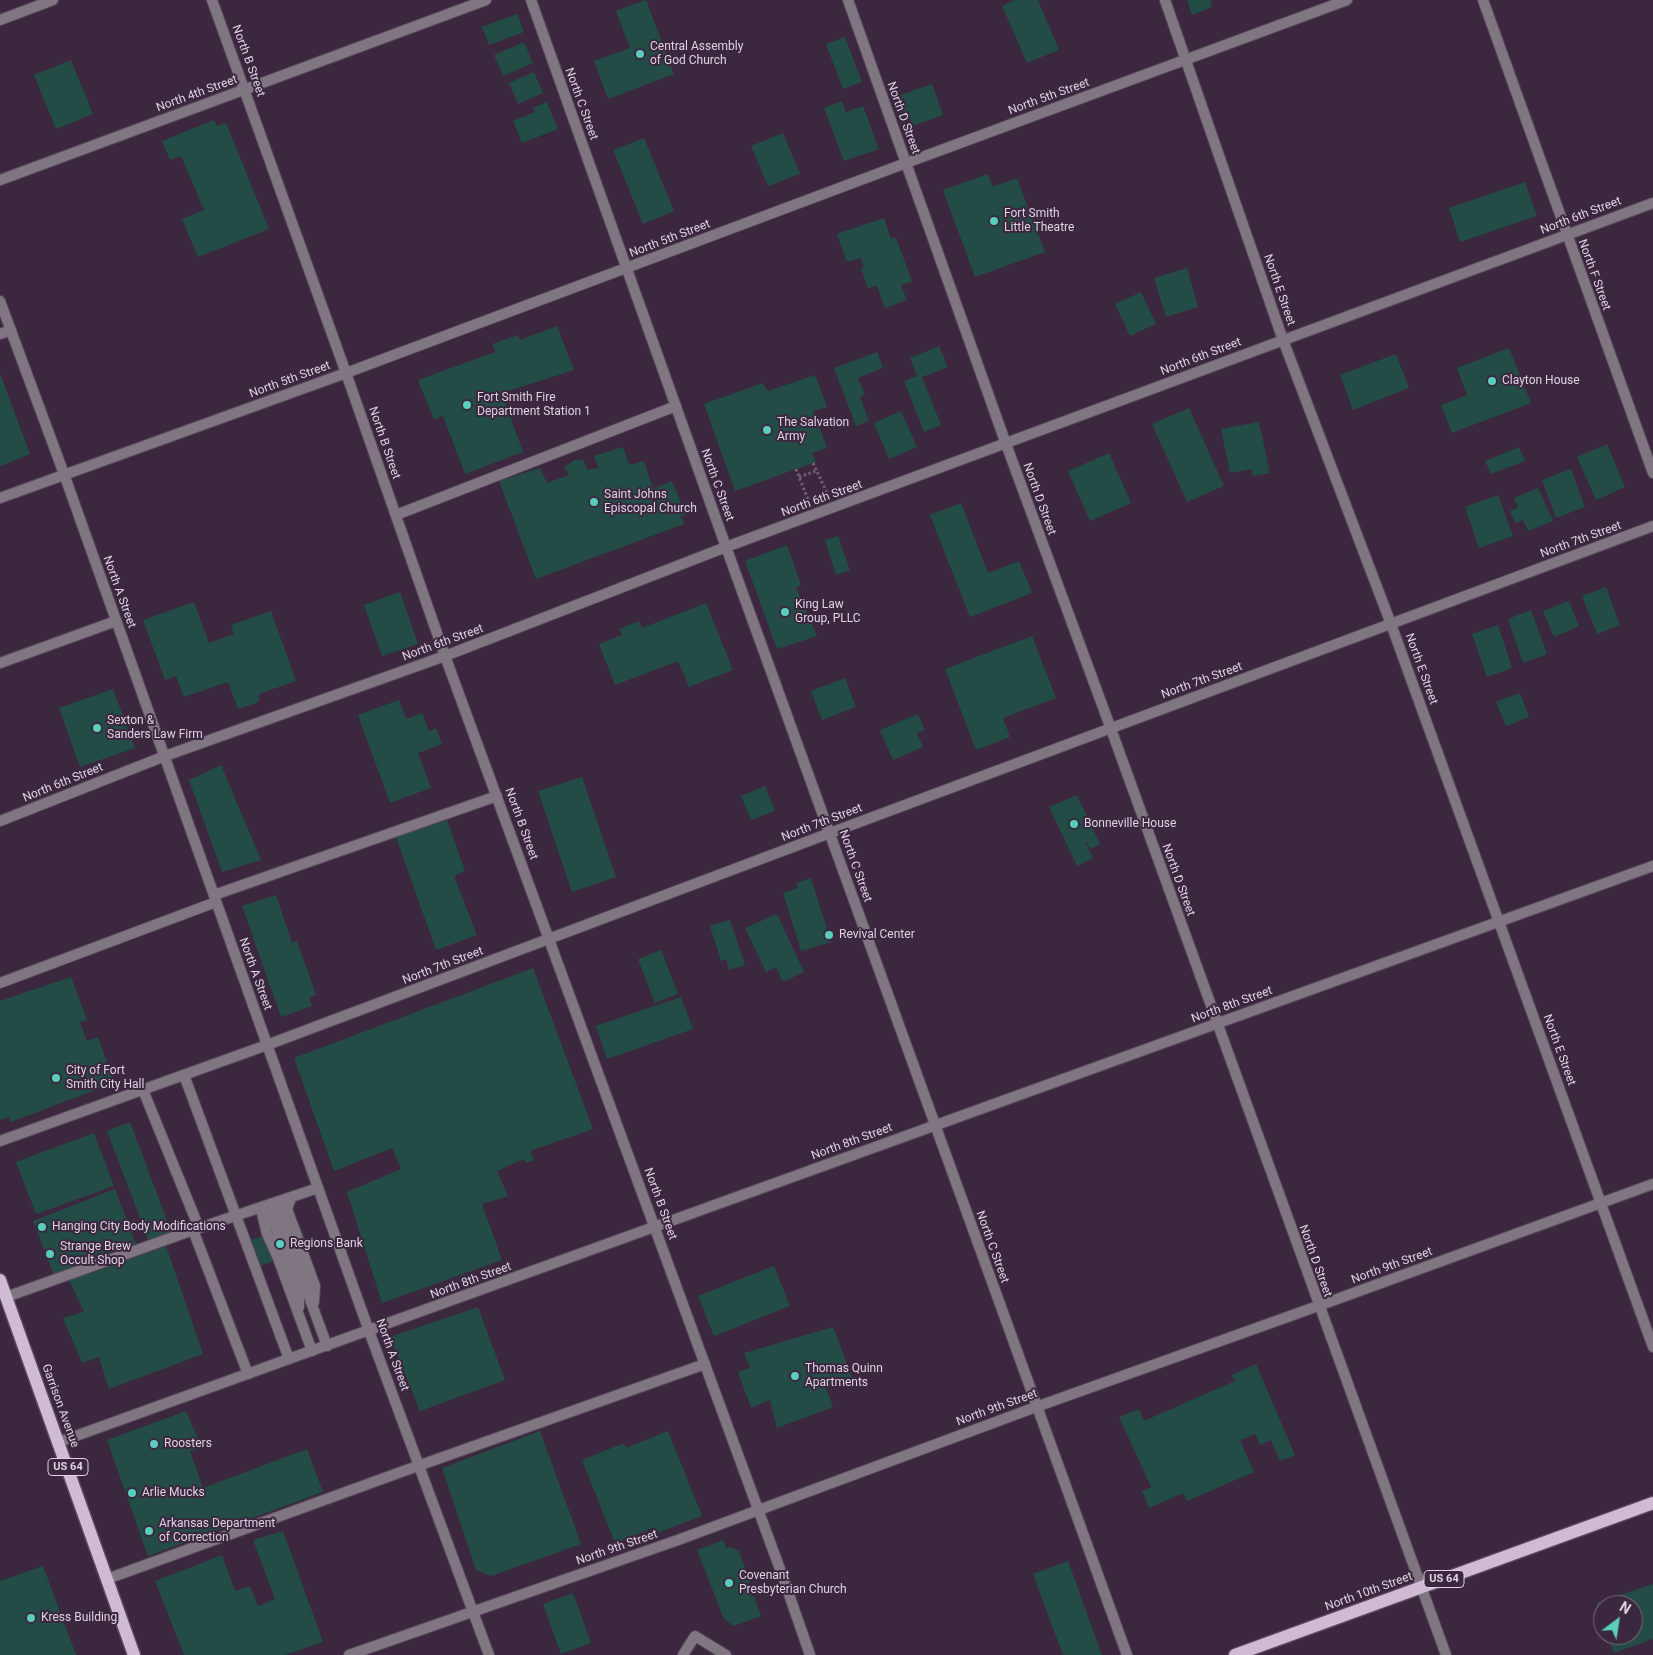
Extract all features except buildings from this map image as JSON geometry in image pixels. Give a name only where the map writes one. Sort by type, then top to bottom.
[{"type":"main road","name":"Garrison Avenue","points":[[0,1280],[134,1655]]},
{"type":"main road","name":"North 10th Street","points":[[1235,1655],[1653,1503]]},
{"type":"street","points":[[0,20],[53,0]]},
{"type":"street","name":"North B Street","points":[[212,0],[446,656],[810,1655]]},
{"type":"street","name":"North 4th Street","points":[[0,180],[486,0]]},
{"type":"street","name":"North C Street","points":[[531,0],[726,547],[1127,1655]]},
{"type":"street","name":"North D Street","points":[[848,0],[1006,444],[1446,1655]]},
{"type":"street","name":"North E Street","points":[[1165,0],[1283,340],[1391,624],[1653,1347]]},
{"type":"street","name":"North 5th Street","points":[[0,498],[346,373],[1347,0]]},
{"type":"street","name":"North F Street","points":[[1483,0],[1653,473]]},
{"type":"street","name":"North 6th Street","points":[[0,821],[165,756],[446,656],[726,547],[1653,203]]},
{"type":"street","name":"North A Street","points":[[0,301],[64,474],[318,1188],[489,1655]]},
{"type":"street","points":[[0,334],[11,330]]},
{"type":"street","points":[[396,515],[676,406]]},
{"type":"street","name":"North 7th Street","points":[[0,1141],[267,1045],[1653,526]]},
{"type":"street","points":[[0,663],[116,621]]},
{"type":"street","points":[[0,983],[215,898],[497,796]]},
{"type":"street","name":"North 8th Street","points":[[59,1442],[1653,866]]},
{"type":"street","points":[[184,1075],[238,1216],[289,1359]]},
{"type":"street","points":[[144,1090],[248,1374]]},
{"type":"street","name":"North 9th Street","points":[[349,1655],[678,1540],[1036,1407],[1653,1184]]},
{"type":"street","points":[[6,1297],[196,1229],[318,1188]]},
{"type":"street","points":[[291,1198],[288,1209],[315,1286],[314,1308]]},
{"type":"street","points":[[277,1203],[284,1228],[327,1346]]},
{"type":"street","points":[[277,1203],[271,1214],[299,1292],[299,1316]]},
{"type":"street","points":[[261,1208],[267,1234],[278,1258],[312,1351]]},
{"type":"street","points":[[107,1579],[419,1465],[705,1364]]},
{"type":"street","points":[[683,1655],[695,1636],[726,1655]]},
{"type":"path","points":[[812,464],[828,496]]},
{"type":"path","points":[[796,469],[809,503]]},
{"type":"path","points":[[798,477],[816,471]]},
{"type":"place","name":"Central Assembly of God Church","points":[[640,54]]},
{"type":"place","name":"Fort Smith Little Theatre","points":[[994,221]]},
{"type":"place","name":"Clayton House","points":[[1492,381]]},
{"type":"place","name":"Fort Smith Fire Department Station 1","points":[[467,405]]},
{"type":"place","name":"The Salvation Army","points":[[767,430]]},
{"type":"place","name":"Saint Johns Episcopal Church","points":[[594,502]]},
{"type":"place","name":"King Law Group, PLLC","points":[[785,612]]},
{"type":"place","name":"Sexton & Sanders Law Firm","points":[[97,728]]},
{"type":"place","name":"Bonneville House","points":[[1074,824]]},
{"type":"place","name":"Revival Center","points":[[829,935]]},
{"type":"place","name":"City of Fort Smith City Hall","points":[[56,1078]]},
{"type":"place","name":"Hanging City Body Modifications","points":[[42,1227]]},
{"type":"place","name":"Regions Bank","points":[[280,1244]]},
{"type":"place","name":"Strange Brew Occult Shop","points":[[50,1254]]},
{"type":"place","name":"Thomas Quinn Apartments","points":[[795,1376]]},
{"type":"place","name":"Roosters","points":[[154,1444]]},
{"type":"place","name":"Arlie Mucks","points":[[132,1493]]},
{"type":"place","name":"Arkansas Department of Correction","points":[[149,1531]]},
{"type":"place","name":"Covenant Presbyterian Church","points":[[729,1583]]},
{"type":"place","name":"Kress Building","points":[[31,1618]]}]
